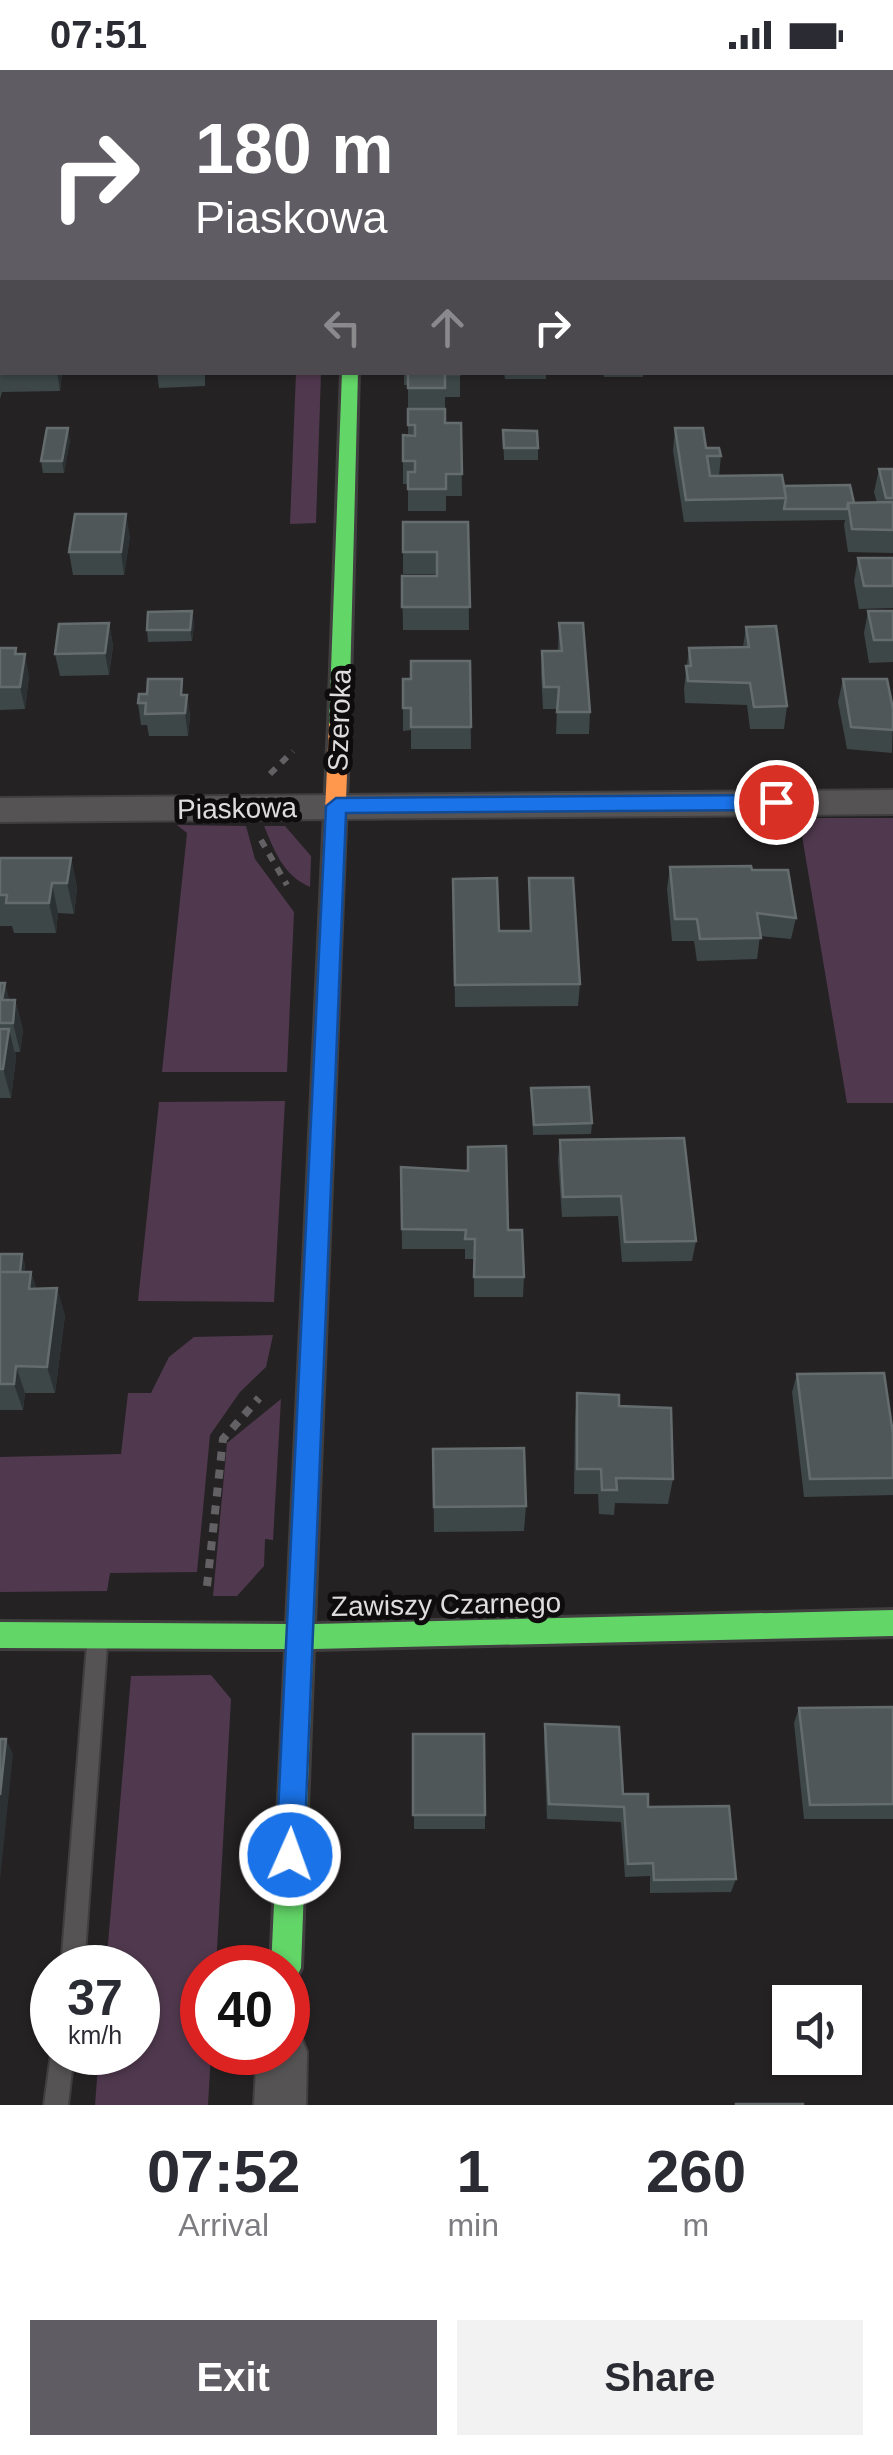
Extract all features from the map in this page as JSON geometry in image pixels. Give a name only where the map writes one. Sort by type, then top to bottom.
[{"type":"street","name":"Szeroka","points":[[287,1945],[336,806],[350,375]]},
{"type":"street","name":"Piaskowa","points":[[0,810],[893,802]]},
{"type":"street","name":"Zawiszy Czarnego","points":[[0,1635],[388,1637],[893,1623]]},
{"type":"street","points":[[280,2105],[281,2075]]},
{"type":"lane","points":[[74,1945],[98,1634]]},
{"type":"lane","points":[[56,2105],[59,2075]]},
{"type":"shaded area","points":[[296,375],[321,375],[316,523],[290,524]]},
{"type":"shaded area","points":[[799,818],[893,818],[893,1103],[847,1103]]},
{"type":"shaded area","points":[[177,825],[246,826],[255,859],[294,912],[287,1072],[162,1072],[187,833]]},
{"type":"shaded area","points":[[264,826],[285,826],[311,856],[310,887],[286,869]]},
{"type":"shaded area","points":[[285,1101],[274,1302],[138,1301],[159,1102]]},
{"type":"shaded area","points":[[273,1335],[266,1367],[240,1392],[210,1435],[197,1572],[110,1573],[107,1591],[0,1592],[0,1457],[121,1454],[128,1393],[151,1393],[169,1357],[194,1337]]},
{"type":"shaded area","points":[[281,1399],[273,1540],[265,1539],[264,1566],[237,1596],[213,1596],[227,1443]]},
{"type":"shaded area","points":[[211,1675],[231,1699],[217,1945],[180,1945],[180,2075],[210,2075],[208,2105],[95,2105],[97,2075],[160,2075],[160,1945],[108,1945],[131,1676]]},
{"type":"building","points":[[408,375],[445,375],[445,388],[408,388]]},
{"type":"building","points":[[408,409],[445,409],[445,423],[461,423],[462,474],[446,474],[446,489],[408,489],[408,472],[415,472],[415,461],[403,461],[403,435],[415,436],[415,425],[408,425]]},
{"type":"building","points":[[47,428],[68,428],[62,461],[41,461]]},
{"type":"building","points":[[675,428],[703,428],[706,448],[719,448],[721,456],[707,456],[710,476],[782,475],[786,498],[686,500]]},
{"type":"building","points":[[503,430],[537,431],[538,448],[504,448]]},
{"type":"building","points":[[879,469],[893,469],[893,498],[886,498]]},
{"type":"building","points":[[850,485],[854,503],[848,503],[847,509],[784,509],[784,486]]},
{"type":"building","points":[[893,502],[893,530],[852,529],[848,503]]},
{"type":"building","points":[[75,514],[126,514],[121,552],[69,552]]},
{"type":"building","points":[[403,522],[468,522],[470,607],[402,607],[402,576],[437,576],[437,552],[403,552]]},
{"type":"building","points":[[858,558],[893,558],[893,586],[864,586]]},
{"type":"building","points":[[192,611],[190,630],[147,630],[148,612]]},
{"type":"building","points":[[868,611],[893,611],[893,640],[874,640]]},
{"type":"building","points":[[109,623],[105,653],[55,654],[59,624]]},
{"type":"building","points":[[559,623],[583,623],[590,712],[557,712],[559,687],[544,687],[542,651],[562,651]]},
{"type":"building","points":[[776,626],[787,706],[754,707],[750,683],[688,681],[689,648],[749,647],[746,627]]},
{"type":"building","points":[[0,648],[16,648],[15,654],[25,654],[20,687],[0,687]]},
{"type":"building","points":[[411,661],[470,661],[471,727],[411,727],[411,708],[403,708],[403,679],[411,679]]},
{"type":"building","points":[[148,679],[182,679],[181,695],[187,695],[185,713],[145,714],[146,703],[138,703],[139,694],[147,694]]},
{"type":"building","points":[[843,679],[887,679],[893,730],[851,727]]},
{"type":"building","points":[[0,858],[71,858],[67,883],[52,883],[49,903],[6,903],[7,895],[0,895]]},
{"type":"building","points":[[751,866],[752,870],[788,870],[796,918],[757,913],[761,938],[700,939],[697,919],[675,919],[670,867]]},
{"type":"building","points":[[497,878],[499,931],[531,931],[529,878],[573,878],[580,984],[455,985],[453,879]]},
{"type":"building","points":[[0,983],[5,983],[2,1000],[15,1000],[13,1023],[0,1023]]},
{"type":"building","points":[[0,1029],[9,1029],[3,1069],[0,1069]]},
{"type":"building","points":[[589,1087],[592,1123],[534,1125],[531,1088]]},
{"type":"building","points":[[684,1138],[696,1241],[625,1242],[621,1196],[563,1197],[560,1140]]},
{"type":"building","points":[[506,1146],[508,1230],[522,1230],[524,1277],[474,1277],[475,1239],[465,1239],[466,1230],[402,1229],[401,1167],[468,1171],[468,1147]]},
{"type":"building","points":[[0,1254],[22,1254],[20,1272],[0,1272]]},
{"type":"building","points":[[0,1272],[31,1272],[29,1289],[57,1288],[47,1367],[16,1366],[14,1384],[0,1384]]},
{"type":"building","points":[[884,1373],[893,1434],[893,1478],[810,1479],[797,1374]]},
{"type":"building","points":[[577,1393],[619,1395],[619,1406],[671,1408],[673,1479],[616,1478],[617,1490],[602,1490],[601,1469],[577,1469]]},
{"type":"building","points":[[524,1448],[526,1506],[434,1507],[433,1449]]},
{"type":"building","points":[[893,1707],[893,1804],[810,1805],[799,1708]]},
{"type":"building","points":[[545,1724],[619,1727],[623,1794],[648,1794],[648,1807],[729,1806],[736,1879],[654,1880],[653,1863],[628,1864],[624,1807],[549,1804]]},
{"type":"building","points":[[413,1734],[484,1734],[485,1815],[413,1815]]},
{"type":"building","points":[[0,1739],[6,1739],[0,1795]]},
{"type":"building","points":[[803,2104],[803,2105],[736,2105]]},
{"type":"traffic: fast","points":[[339,724],[350,375]]},
{"type":"traffic: fast","points":[[287,1945],[326,1030]]},
{"type":"traffic: fast","points":[[0,1635],[388,1637],[893,1623]]},
{"type":"traffic: slow","points":[[326,1030],[339,724]]},
{"type":"route","points":[[290,1855],[336,806],[776,802]]}]
